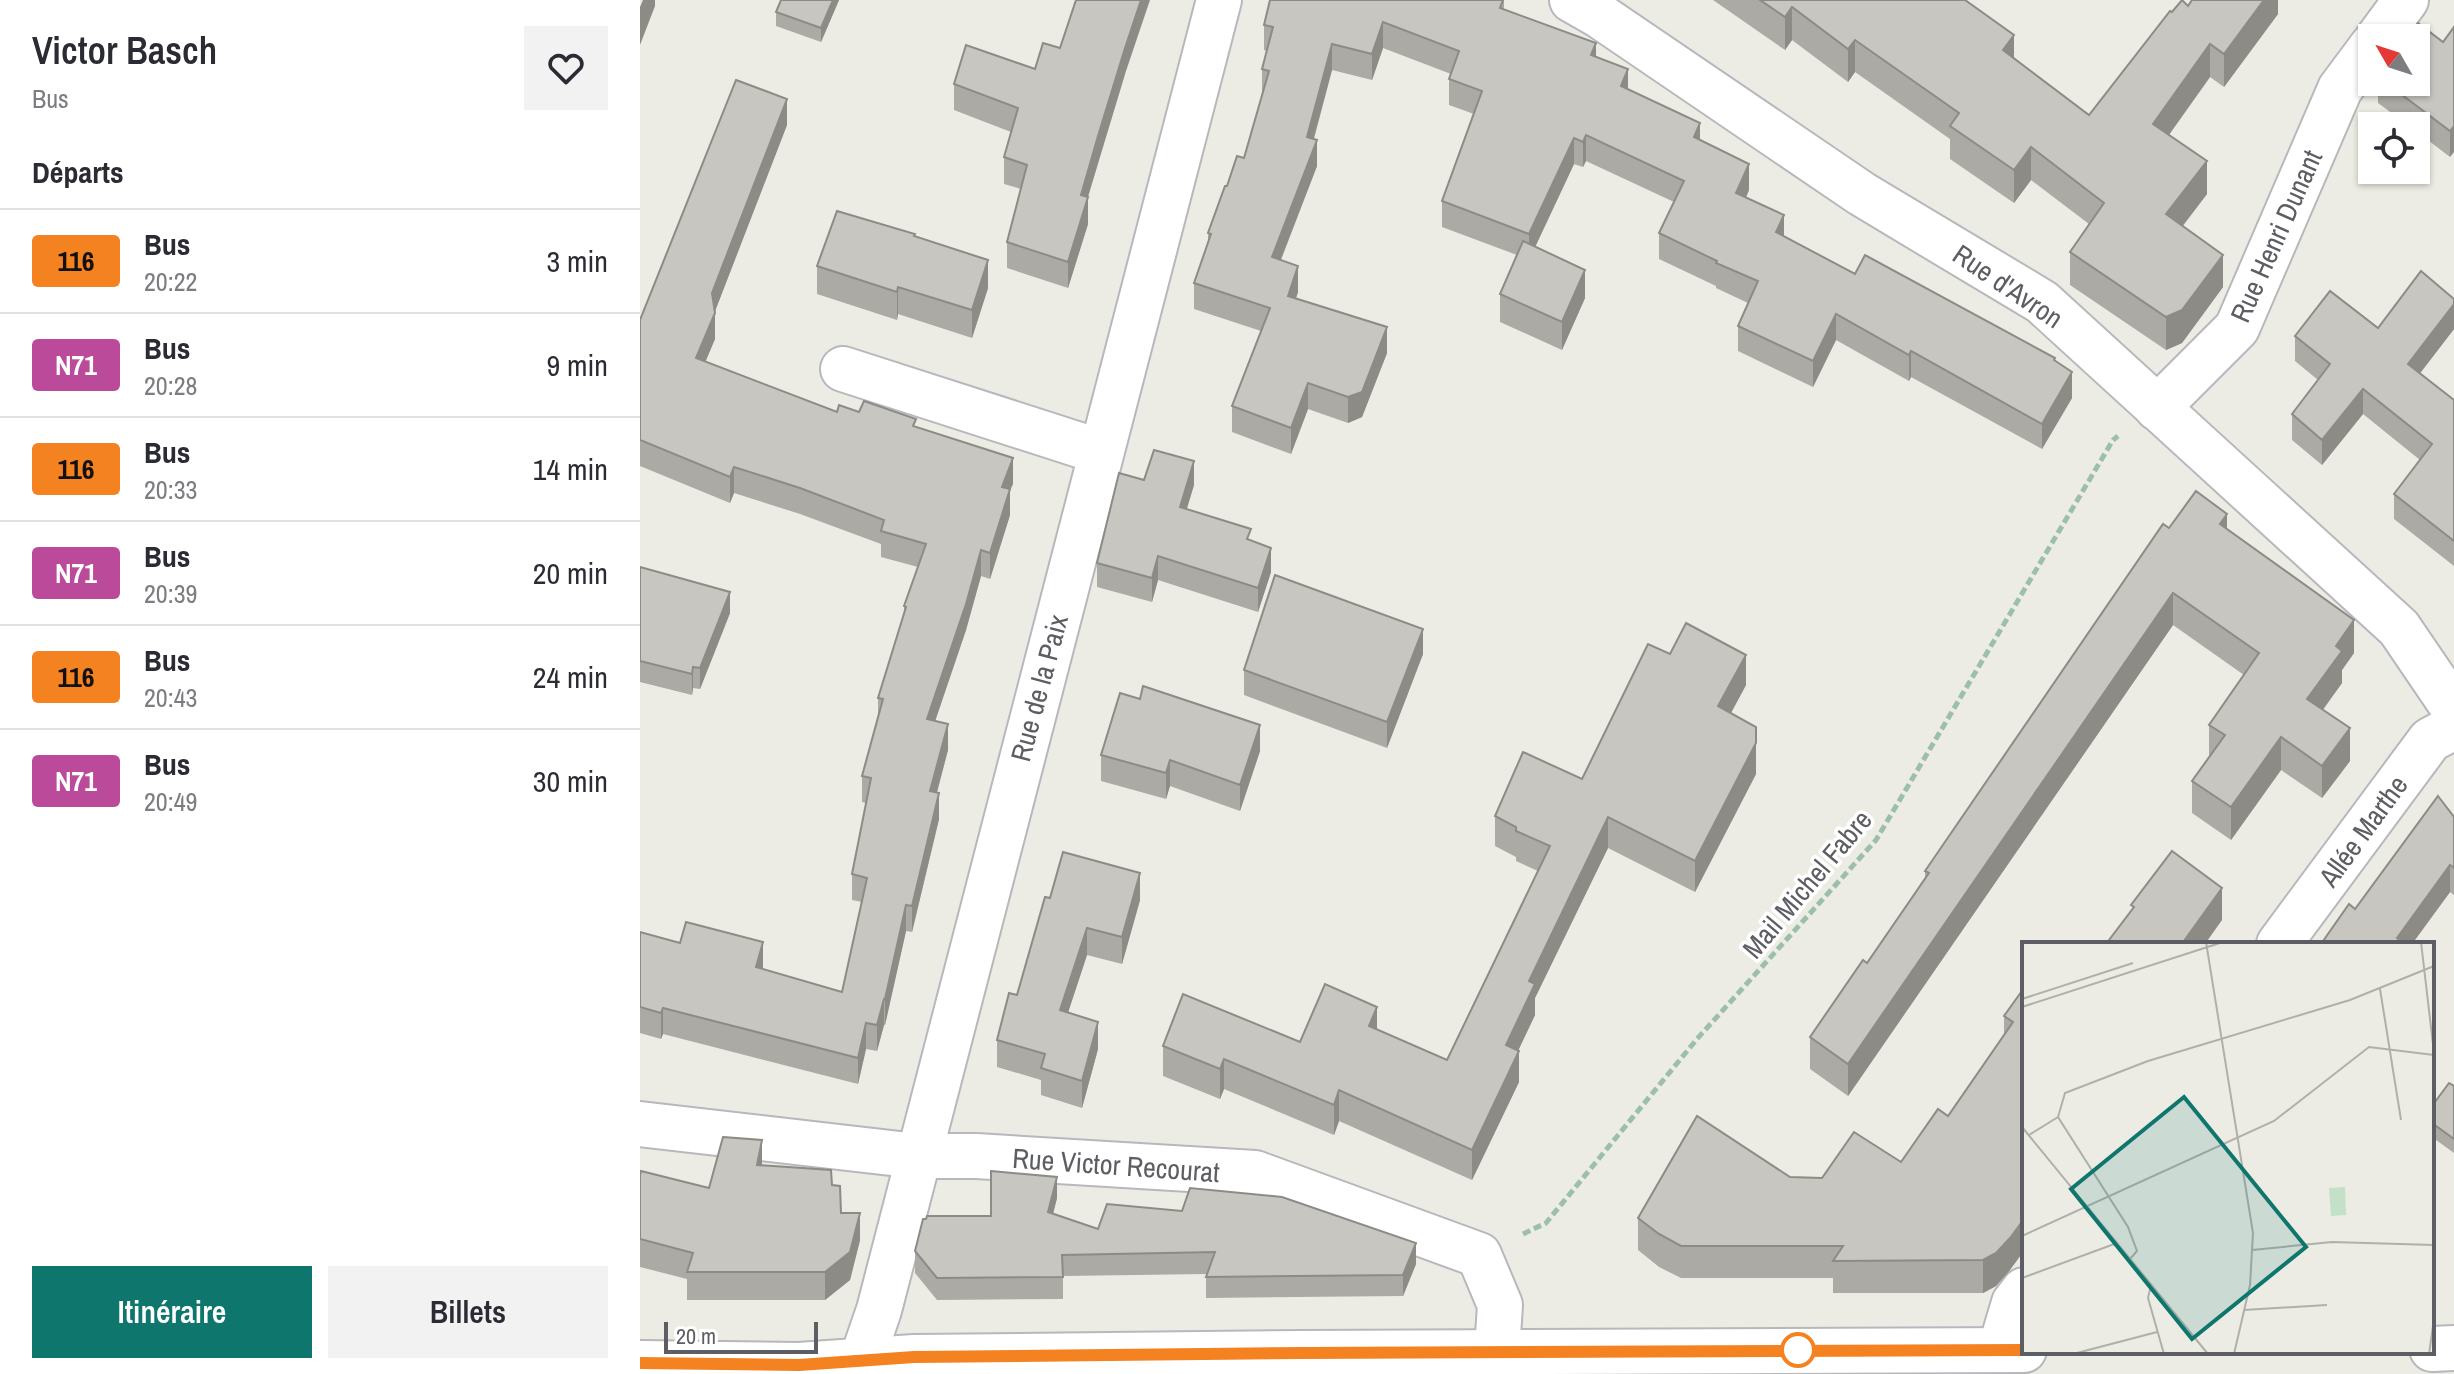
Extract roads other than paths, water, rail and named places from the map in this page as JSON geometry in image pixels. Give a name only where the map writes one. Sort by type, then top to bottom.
[{"type":"street","name":"Rue de la Paix","points":[[859,1367],[879,1310],[1219,0]]},
{"type":"street","points":[[2388,24],[2406,0]]},
{"type":"street","name":"Rue d'Avron","points":[[1594,5],[1862,194],[2042,302],[2399,628],[2454,709]]},
{"type":"street","name":"Rue Henri Dunant","points":[[2157,408],[2237,328],[2340,89],[2358,65]]},
{"type":"street","points":[[843,369],[1101,452]]},
{"type":"street","name":"Allée Marthe","points":[[2280,942],[2430,740],[2454,727]]},
{"type":"street","name":"Rue Victor Recourat","points":[[640,1124],[917,1156],[976,1156],[1255,1173],[1479,1255],[1500,1305],[1497,1351]]},
{"type":"street","points":[[640,1363],[859,1367],[1300,1364],[1497,1351],[1823,1362],[2012,1350],[2014,1303],[2022,1293]]},
{"type":"street","points":[[2434,1349],[2454,1348]]}]
